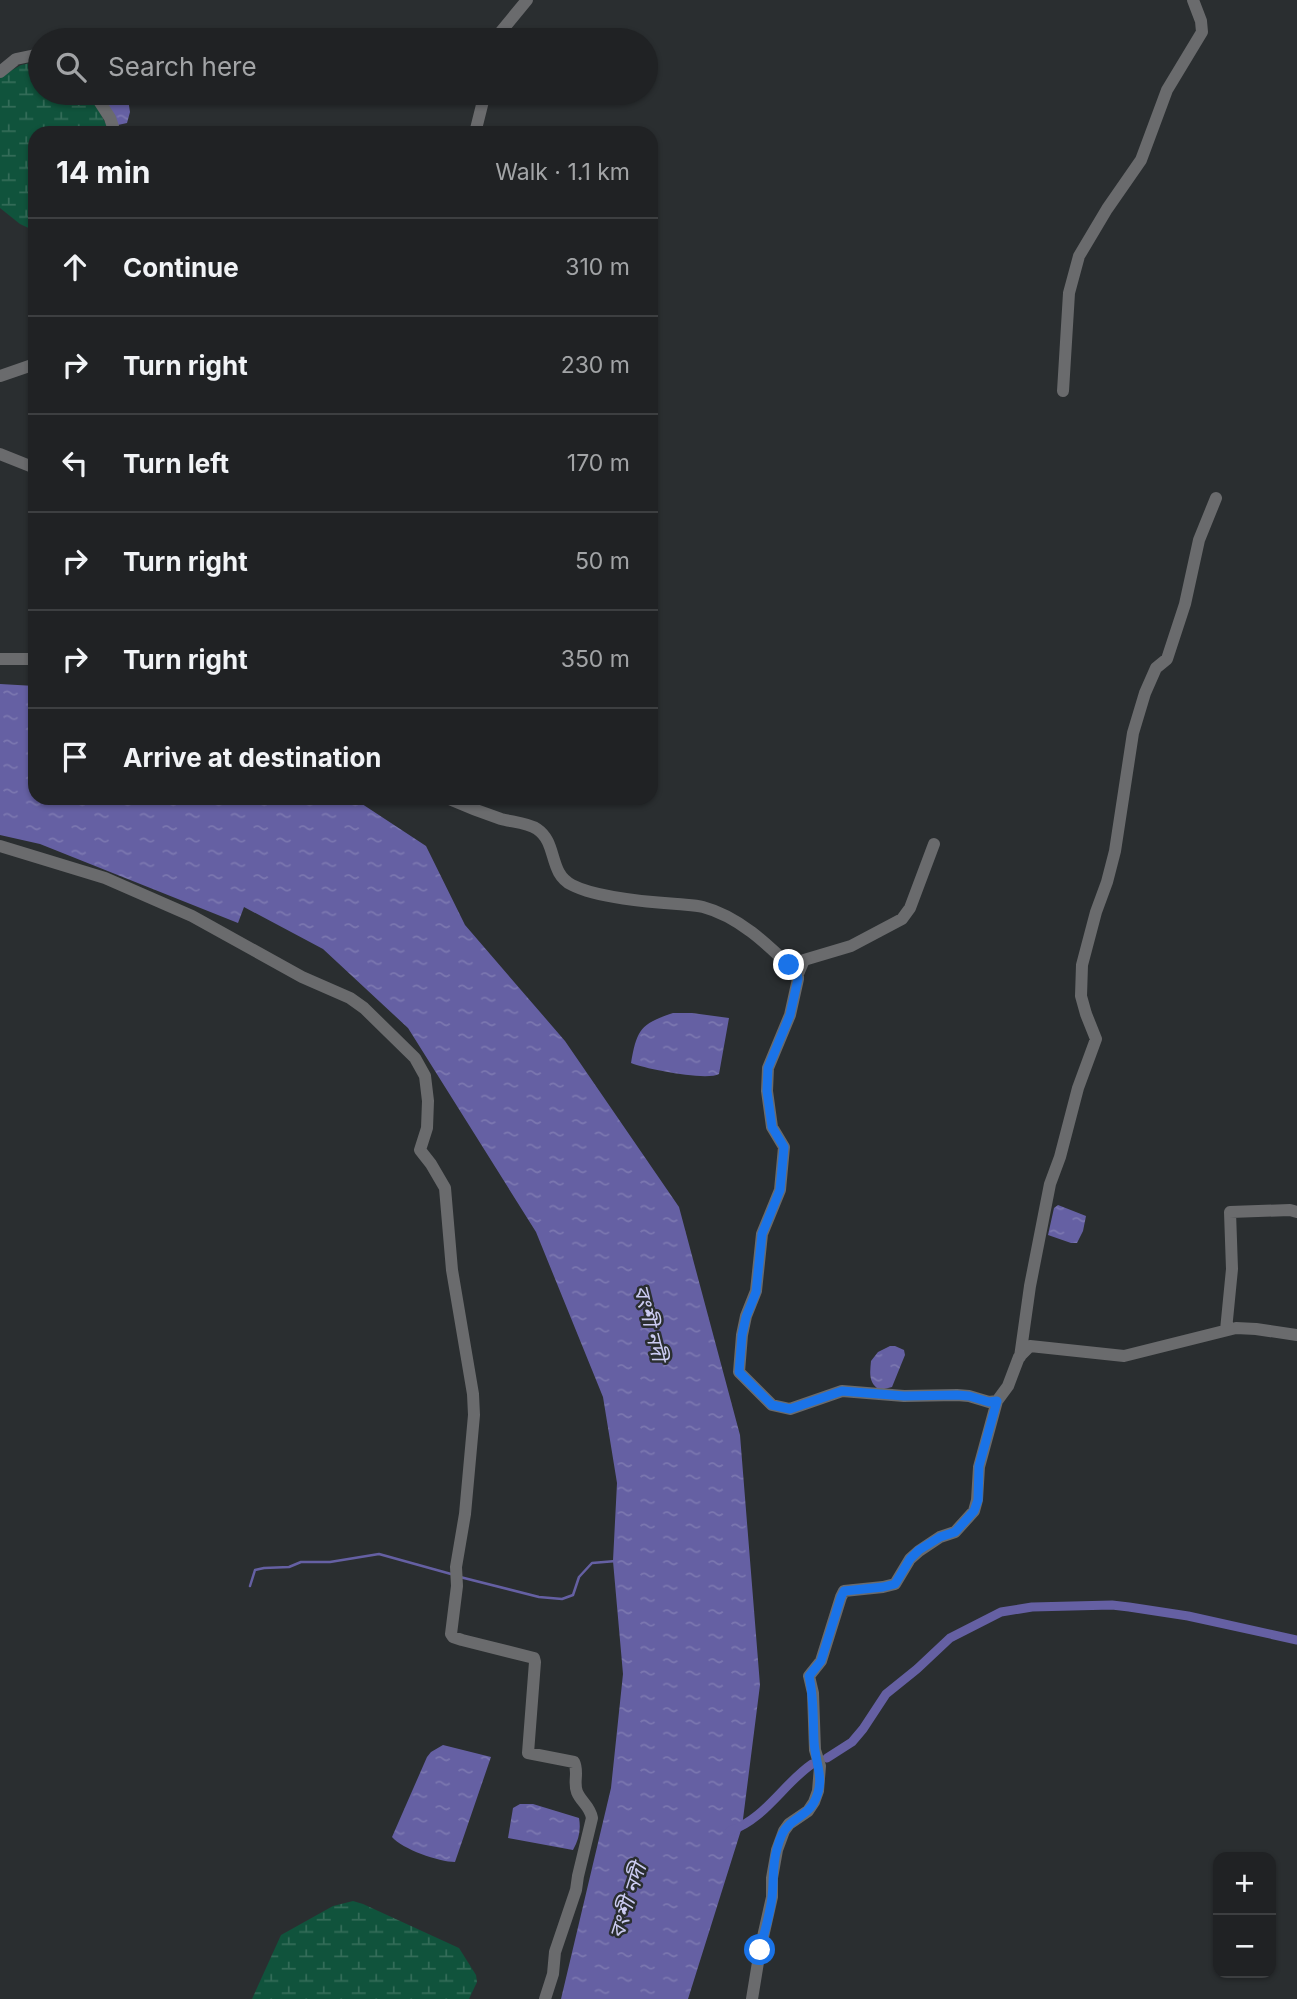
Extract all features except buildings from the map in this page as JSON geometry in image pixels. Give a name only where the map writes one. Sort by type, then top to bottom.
[{"type":"street","points":[[504,28],[527,0]]},
{"type":"street","points":[[1063,391],[1069,293],[1079,256],[1141,160],[1167,90],[1202,32],[1193,0]]},
{"type":"street","points":[[0,72],[16,59],[28,56]]},
{"type":"street","points":[[102,105],[113,126]]},
{"type":"street","points":[[477,126],[482,105]]},
{"type":"street","points":[[0,376],[28,366]]},
{"type":"street","points":[[0,454],[28,465]]},
{"type":"street","points":[[752,1999],[772,1897],[776,1850],[784,1831],[789,1824],[808,1811],[818,1790],[820,1766],[815,1750],[813,1693],[809,1676],[821,1661],[841,1597],[844,1591],[895,1584],[910,1559],[940,1537],[955,1532],[974,1511],[978,1500],[979,1466],[997,1401],[1008,1386],[1019,1357],[1050,1184],[1078,1088],[1096,1039],[1081,996],[1082,965],[1115,851],[1133,733],[1150,681],[1156,668],[1167,659],[1185,604],[1199,540],[1216,498]]},
{"type":"street","points":[[0,659],[28,659]]},
{"type":"street","points":[[464,805],[537,828],[551,848],[557,871],[562,879],[573,886],[638,901],[694,905],[718,912],[763,941],[797,974]]},
{"type":"street","points":[[934,844],[910,908],[902,919],[851,946],[804,960],[797,974],[790,1015],[768,1068],[767,1091],[772,1127],[784,1147],[780,1190],[762,1234],[758,1282],[742,1335],[739,1372],[772,1405],[790,1409],[842,1391],[904,1396],[957,1395],[989,1402],[997,1401]]},
{"type":"street","points":[[0,846],[105,878],[192,916],[302,977],[350,998],[397,1039],[415,1058],[425,1076],[427,1128],[420,1150],[432,1164],[445,1188],[452,1270],[473,1394],[474,1415],[450,1634],[462,1640],[534,1658],[528,1753],[574,1762],[577,1766],[577,1792],[591,1810],[592,1818],[576,1890],[555,1952],[553,1974],[545,1999]]},
{"type":"street","points":[[1226,1330],[1232,1269],[1230,1212],[1297,1212]]},
{"type":"street","points":[[1019,1357],[1030,1346],[1124,1356],[1236,1328],[1297,1335]]},
{"type":"green space","points":[[28,64],[28,105],[96,105],[107,126],[28,126],[28,228],[0,208],[0,77]]},
{"type":"green space","points":[[353,1901],[459,1948],[476,1975],[477,1982],[469,1999],[252,1999],[281,1935],[333,1906]]},
{"type":"water","points":[[106,105],[129,105],[127,123],[118,125]]},
{"type":"water","name":"বংশী নদী","points":[[0,684],[28,686],[28,805],[364,805],[426,846],[465,925],[565,1041],[679,1207],[740,1435],[760,1685],[742,1827],[688,1999],[561,1999],[611,1788],[623,1674],[613,1561],[617,1483],[603,1397],[536,1232],[408,1028],[323,949],[244,907],[238,923],[40,844],[0,835]]},
{"type":"water","points":[[673,1013],[729,1018],[719,1074],[689,1075],[631,1063],[635,1043],[642,1030],[653,1021]]},
{"type":"water","points":[[1058,1205],[1086,1216],[1077,1243],[1048,1235],[1054,1208]]},
{"type":"water","points":[[890,1346],[904,1350],[905,1355],[892,1387],[880,1390],[872,1381],[871,1361],[878,1352]]},
{"type":"water","points":[[443,1745],[491,1757],[455,1862],[421,1854],[392,1837],[427,1757]]},
{"type":"water","points":[[520,1804],[533,1804],[579,1818],[579,1834],[573,1850],[508,1838],[513,1808]]},
{"type":"waterway","points":[[250,1586],[255,1570],[379,1554],[451,1574]]},
{"type":"waterway","points":[[460,1577],[539,1597],[562,1599],[573,1595],[579,1577],[592,1563],[616,1561]]},
{"type":"waterway","points":[[827,1758],[852,1742],[886,1694],[950,1638],[1001,1612],[1032,1607],[1112,1605],[1188,1616],[1297,1640]]},
{"type":"waterway","points":[[730,1831],[764,1810],[812,1764]]},
{"type":"route","points":[[760,1950],[772,1897],[776,1850],[784,1831],[789,1824],[808,1811],[818,1790],[821,1776],[815,1750],[813,1693],[809,1676],[821,1661],[841,1597],[844,1591],[895,1584],[910,1559],[919,1550],[930,1542],[955,1532],[974,1511],[978,1500],[979,1466],[997,1401],[946,1394],[904,1396],[842,1391],[790,1409],[780,1408],[758,1393],[739,1372],[742,1335],[756,1292],[762,1234],[780,1190],[784,1147],[773,1132],[767,1080],[768,1068],[790,1015],[798,979],[789,965]]}]
